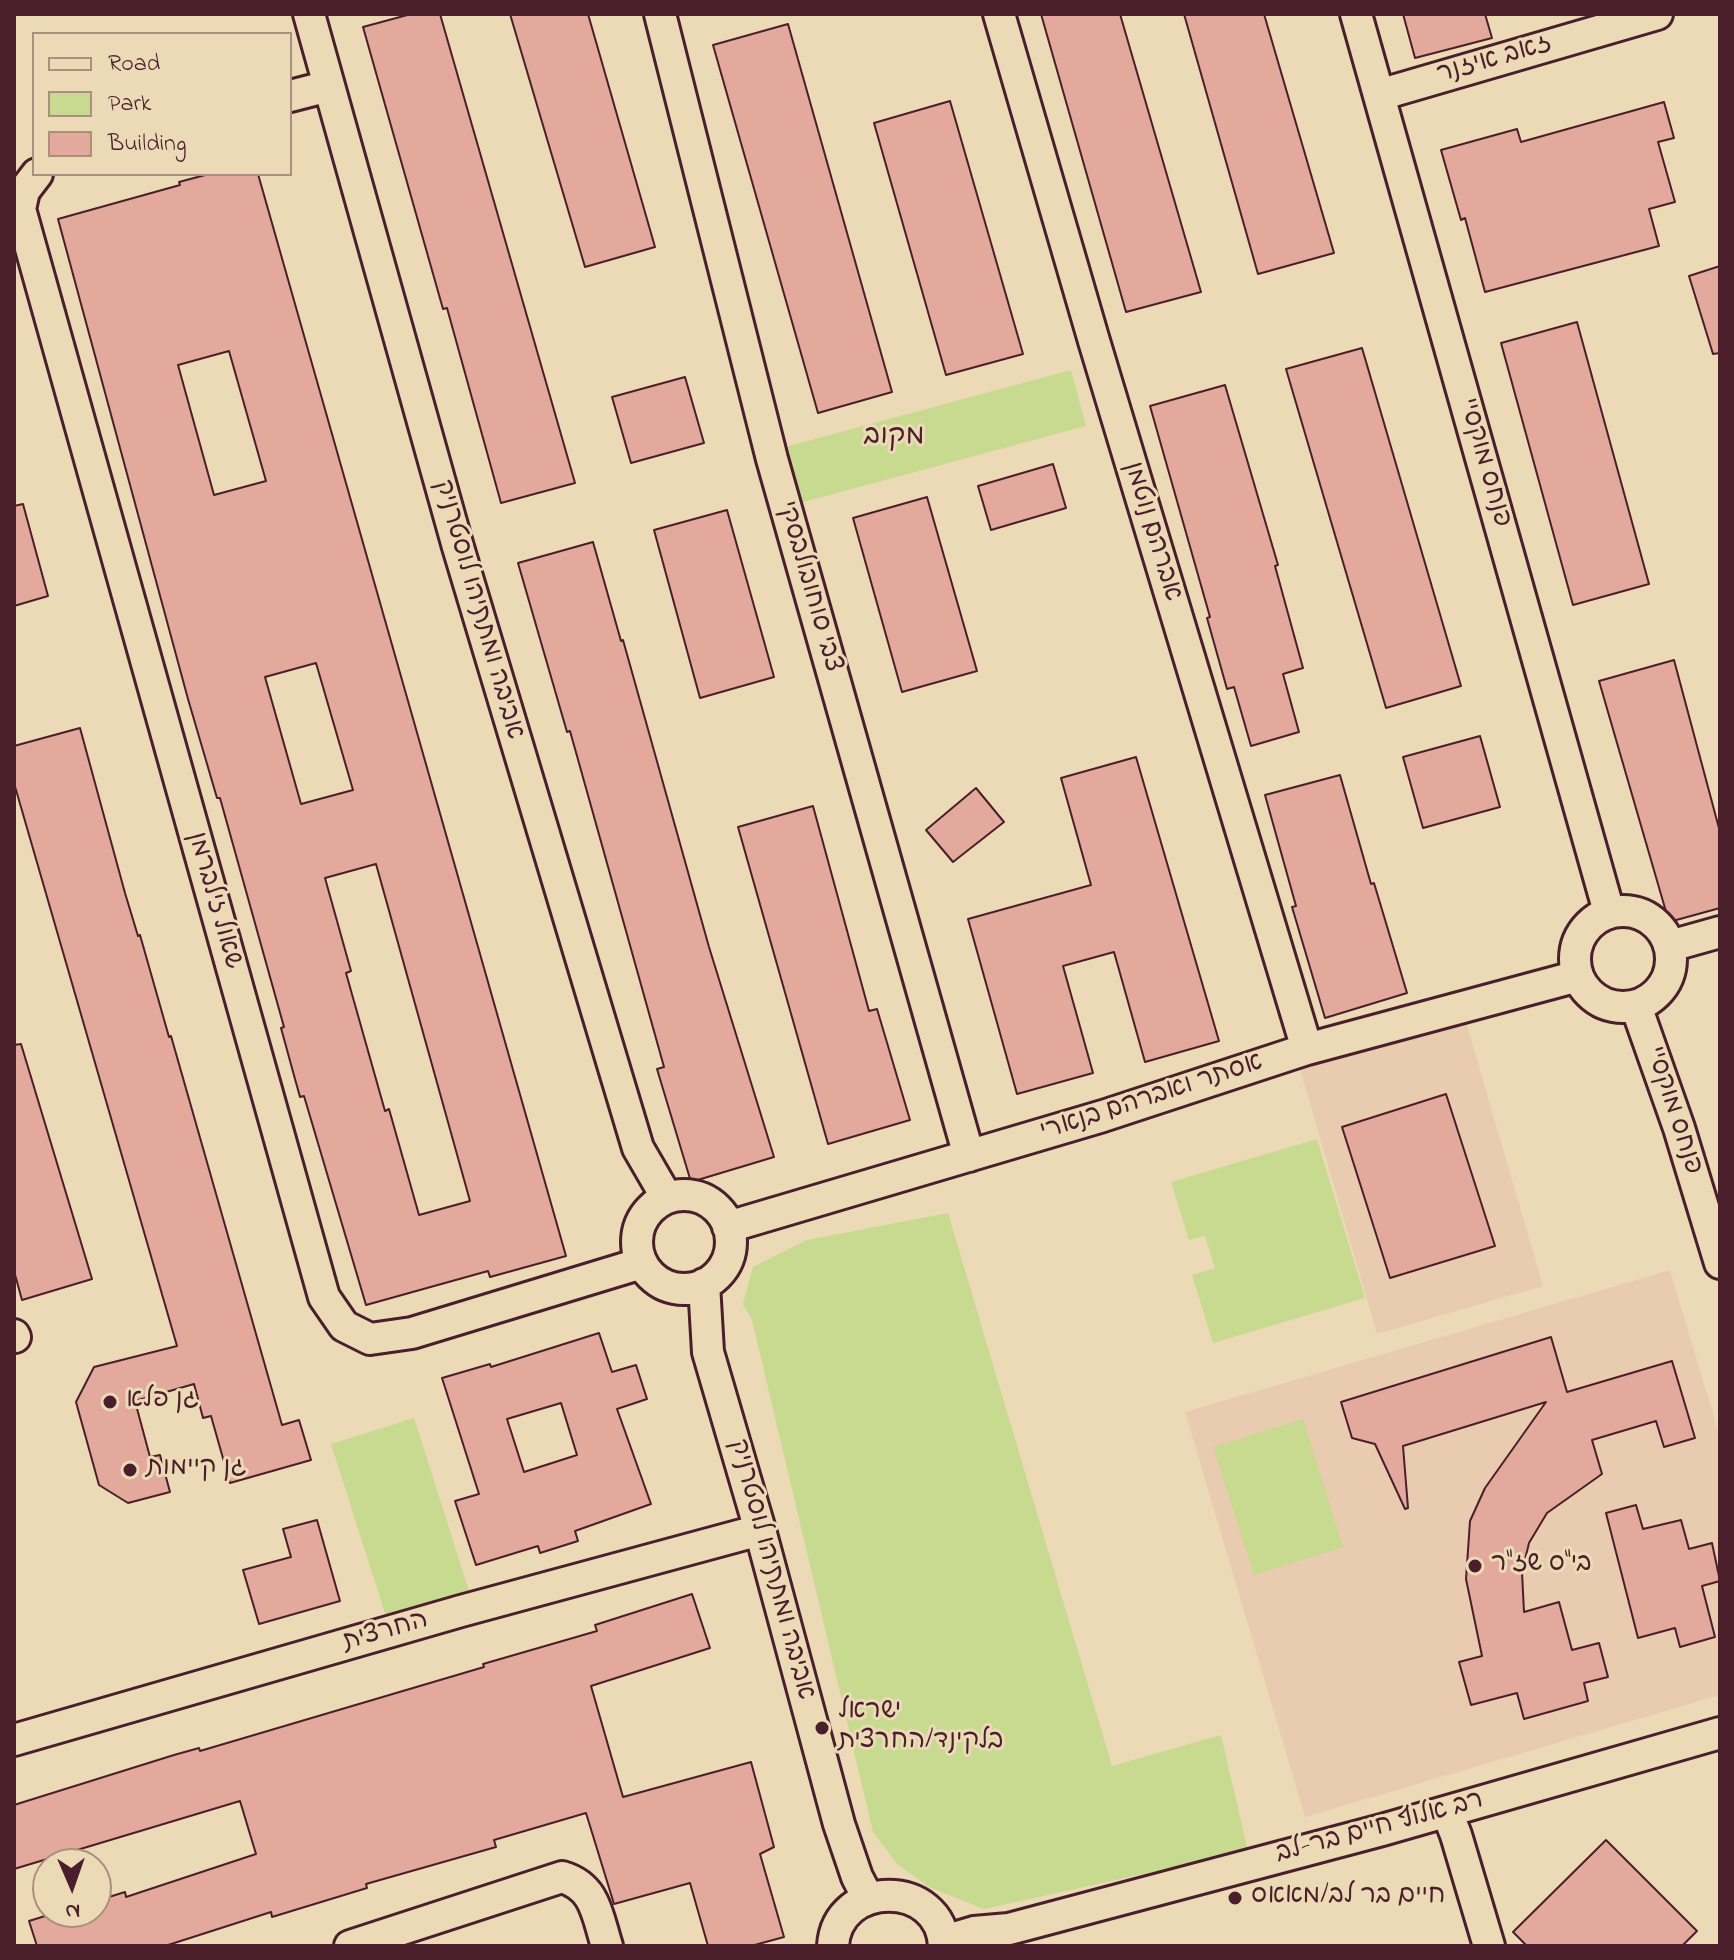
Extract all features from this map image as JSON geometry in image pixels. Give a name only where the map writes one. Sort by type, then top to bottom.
[{"type":"street","name":"אביבה ומתתיהו לוסטרניק","points":[[309,14],[458,547],[638,1148],[667,1198]]},
{"type":"street","name":"צבי סוחובולבסקי","points":[[660,14],[772,459],[969,1156]]},
{"type":"street","name":"אברהם נוטמן","points":[[999,14],[1307,1049]]},
{"type":"street","name":"פנחס מוקסיי","points":[[1356,14],[1609,912]]},
{"type":"street","name":"זאב איזנר","points":[[1379,95],[1657,14]]},
{"type":"street","points":[[292,95],[329,86]]},
{"type":"street","name":"שאול זילברמן","points":[[35,176],[24,191],[20,209],[324,1297],[344,1326],[370,1339],[412,1333],[642,1263]]},
{"type":"street","points":[[1609,912],[1634,912],[1651,920],[1670,946],[1672,964],[1665,983],[1652,998],[1636,1006],[1624,1009],[1606,1005],[1591,997],[1578,976],[1574,955],[1576,943],[1593,921],[1609,912]]},
{"type":"street","points":[[1670,946],[1720,932]]},
{"type":"street","name":"אסתר ואברהם בנארי","points":[[728,1227],[1103,1116],[1307,1049],[1578,976]]},
{"type":"street","name":"פנחס מוקסיי","points":[[1636,1006],[1714,1223],[1720,1263]]},
{"type":"street","points":[[697,1196],[721,1213],[728,1227],[731,1240],[724,1267],[704,1284],[675,1288],[662,1283],[642,1263],[638,1233],[644,1218],[654,1206],[667,1198],[697,1196]]},
{"type":"street","name":"אביבה ומתתיהו לוסטרניק","points":[[704,1284],[708,1352],[760,1530],[839,1824],[857,1877],[868,1898]]},
{"type":"street","name":"החרצית","points":[[14,1740],[461,1611],[760,1530]]},
{"type":"street","name":"רב אלוף חיים בר-לב","points":[[944,1943],[974,1932],[1009,1929],[1447,1812],[1720,1733]]},
{"type":"street","points":[[1447,1812],[1489,1946]]},
{"type":"street","points":[[350,1946],[562,1877],[579,1882],[589,1892],[607,1946]]},
{"type":"street","points":[[833,1946],[841,1921],[853,1907],[868,1898],[884,1894],[901,1895],[930,1911],[939,1925],[944,1943]]},
{"type":"shaded area","points":[[1466,1022],[1543,1286],[1377,1334],[1300,1069]]},
{"type":"shaded area","name":"בי\"ס שז\"ר","points":[[1670,1270],[1720,1437],[1720,1695],[1305,1817],[1185,1412]]},
{"type":"green space","points":[[1071,370],[1086,426],[800,503],[785,447]]},
{"type":"green space","points":[[1317,1139],[1365,1298],[1213,1343],[1192,1275],[1215,1268],[1205,1236],[1189,1240],[1171,1182]]},
{"type":"green space","points":[[948,1213],[1112,1766],[1221,1735],[1248,1851],[984,1909],[929,1887],[897,1864],[873,1832],[752,1320],[743,1304],[753,1267],[807,1240]]},
{"type":"green space","points":[[414,1418],[472,1600],[389,1626],[331,1444]]},
{"type":"green space","points":[[1303,1419],[1343,1547],[1254,1575],[1213,1447]]},
{"type":"building","points":[[411,14],[440,14],[575,483],[501,503],[447,308],[443,309],[363,27]]},
{"type":"building","points":[[510,14],[588,14],[655,247],[585,267]]},
{"type":"building","points":[[1041,14],[1120,14],[1201,292],[1126,312]]},
{"type":"building","points":[[1184,14],[1264,14],[1334,253],[1258,274]]},
{"type":"building","points":[[1403,14],[1485,14],[1492,38],[1415,58]]},
{"type":"building","points":[[788,24],[892,392],[818,413],[713,45]]},
{"type":"building","points":[[950,101],[1023,354],[946,375],[874,123]]},
{"type":"building","points":[[1664,102],[1674,138],[1658,142],[1675,202],[1649,209],[1659,246],[1485,292],[1465,218],[1461,220],[1441,150],[1517,129],[1521,142]]},
{"type":"building","points":[[202,176],[259,176],[566,1256],[490,1277],[488,1271],[366,1305],[304,1096],[300,1097],[281,1028],[284,1027],[220,798],[217,798],[188,699],[58,219],[180,185],[179,182]],"holes":[[[229,351],[266,481],[214,495],[178,365]],[[316,663],[353,790],[301,804],[265,677]],[[376,864],[470,1201],[419,1215],[389,1109],[385,1111],[346,973],[351,971],[325,878]]]},
{"type":"building","points":[[1720,266],[1720,353],[1713,354],[1689,276]]},
{"type":"building","points":[[1577,322],[1649,584],[1573,605],[1501,343]]},
{"type":"building","points":[[1362,348],[1461,686],[1386,708],[1286,369]]},
{"type":"building","points":[[685,377],[704,443],[631,463],[612,397]]},
{"type":"building","points":[[1225,385],[1278,565],[1275,566],[1303,668],[1283,674],[1299,732],[1251,746],[1234,687],[1227,689],[1207,618],[1210,617],[1150,406]]},
{"type":"building","points":[[1053,464],[1066,508],[991,530],[978,486]]},
{"type":"building","points":[[927,497],[977,671],[902,692],[853,518]]},
{"type":"building","points":[[23,504],[48,596],[14,606],[14,506]]},
{"type":"building","points":[[727,510],[774,677],[700,698],[654,530]]},
{"type":"building","points":[[593,542],[709,947],[774,1157],[691,1182],[657,1069],[664,1067],[626,931],[570,731],[567,732],[518,563]]},
{"type":"building","points":[[1674,660],[1720,832],[1720,908],[1669,922],[1599,681]]},
{"type":"building","points":[[80,728],[125,893],[171,1036],[282,1425],[299,1420],[311,1460],[230,1483],[211,1416],[203,1418],[194,1384],[135,1401],[150,1457],[160,1455],[170,1492],[128,1503],[99,1485],[76,1402],[94,1367],[177,1346],[14,783],[14,746]]},
{"type":"building","points":[[1480,736],[1500,807],[1423,828],[1403,757]]},
{"type":"building","points":[[1136,757],[1219,1041],[1145,1062],[1114,952],[1063,966],[1093,1073],[1017,1094],[968,919],[1091,885],[1061,778]]},
{"type":"building","points":[[1340,775],[1407,993],[1325,1018],[1292,907],[1296,906],[1265,795]]},
{"type":"building","points":[[976,788],[1004,822],[953,862],[926,830]]},
{"type":"building","points":[[813,806],[869,1011],[877,1009],[910,1120],[828,1144],[738,827]]},
{"type":"building","points":[[21,1044],[92,1279],[22,1300],[14,1271],[14,1045]]},
{"type":"building","points":[[1446,1094],[1495,1246],[1390,1278],[1342,1127]]},
{"type":"building","points":[[599,1333],[612,1372],[636,1365],[647,1399],[617,1409],[651,1504],[575,1531],[578,1541],[540,1553],[538,1546],[476,1565],[455,1501],[479,1494],[442,1378],[490,1364],[491,1367]],"holes":[[[561,1403],[577,1455],[524,1472],[507,1419]]]},
{"type":"building","points":[[1551,1337],[1567,1392],[1672,1361],[1695,1438],[1664,1447],[1656,1421],[1592,1440],[1602,1474],[1547,1513],[1529,1543],[1522,1572],[1524,1612],[1559,1602],[1572,1650],[1599,1643],[1608,1677],[1584,1683],[1588,1701],[1524,1719],[1517,1693],[1471,1705],[1459,1662],[1482,1656],[1466,1579],[1470,1521],[1485,1488],[1546,1402],[1403,1446],[1408,1508],[1405,1509],[1375,1444],[1352,1438],[1341,1402]]},
{"type":"building","points":[[1636,1505],[1643,1529],[1681,1520],[1689,1549],[1712,1543],[1720,1581],[1702,1586],[1715,1637],[1680,1647],[1675,1628],[1638,1638],[1606,1513]]},
{"type":"building","points":[[317,1520],[340,1601],[259,1624],[243,1570],[291,1557],[283,1529]]},
{"type":"building","points":[[692,1594],[710,1648],[591,1686],[623,1797],[751,1762],[774,1847],[760,1854],[784,1937],[751,1946],[708,1946],[690,1883],[614,1904],[586,1813],[494,1840],[496,1847],[366,1884],[367,1888],[272,1917],[271,1912],[165,1946],[37,1946],[29,1921],[32,1920],[32,1928],[112,1928],[112,1896],[125,1892],[126,1897],[256,1854],[240,1801],[84,1848],[32,1848],[32,1864],[14,1869],[14,1805],[174,1755],[199,1748],[200,1751],[484,1667],[483,1664],[597,1631],[595,1625]]},
{"type":"building","points":[[1606,1840],[1697,1931],[1682,1946],[1527,1946],[1513,1932]]},
{"type":"place","name":"גן פלא","points":[[110,1402]]},
{"type":"place","name":"גן קיימות","points":[[130,1470]]},
{"type":"place","name":"בי\"ס שז\"ר","points":[[1475,1566]]},
{"type":"place","name":"ישראל בלקינד/החרצית","points":[[822,1728]]},
{"type":"place","name":"חיים בר לב/מאאס","points":[[1235,1898]]},
{"type":"district","name":"מקוב","points":[[894,438]]}]
